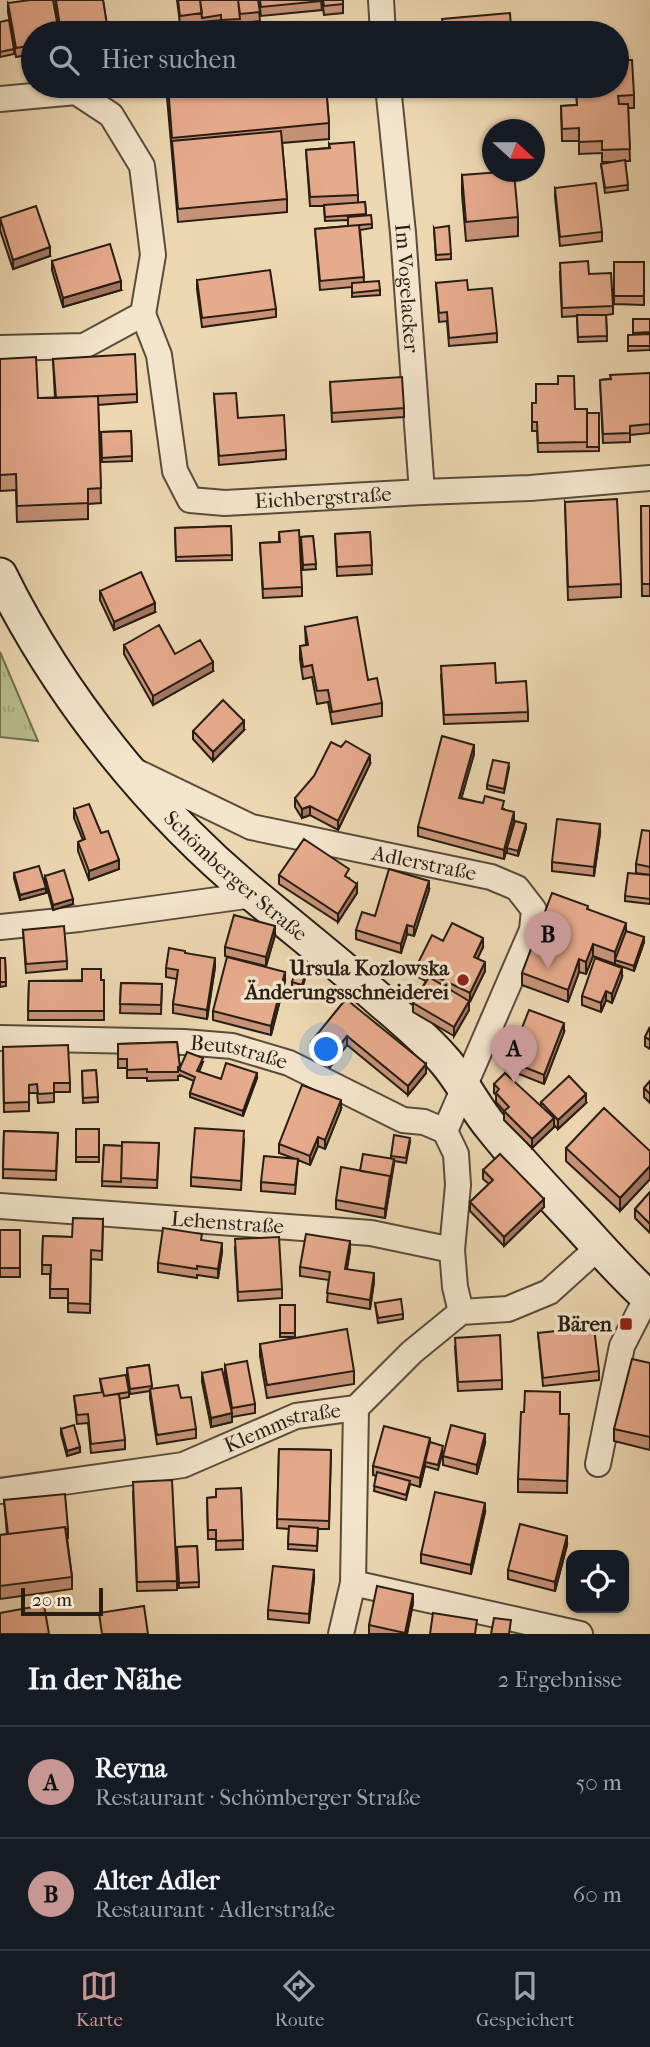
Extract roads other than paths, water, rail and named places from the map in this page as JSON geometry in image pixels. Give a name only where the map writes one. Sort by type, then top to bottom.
[{"type":"main road","name":"Schömberger Straße","points":[[0,575],[15,606],[60,677],[125,767],[183,831],[253,895],[330,956],[443,1059],[490,1126],[649,1298]]},
{"type":"street","points":[[381,0],[382,21]]},
{"type":"street","points":[[0,99],[21,97]]},
{"type":"street","points":[[0,348],[84,346],[143,314],[153,255],[142,166],[111,115],[85,98]]},
{"type":"street","name":"Im Vogelacker","points":[[389,98],[403,233],[422,492]]},
{"type":"street","name":"Eichbergstraße","points":[[143,314],[159,355],[175,471],[190,500],[225,503],[530,488],[650,478]]},
{"type":"street","name":"Adlerstraße","points":[[125,767],[251,827],[491,877],[517,888],[534,910],[532,930],[445,1131]]},
{"type":"street","points":[[0,928],[253,895]]},
{"type":"street","name":"Beutstraße","points":[[0,1038],[184,1042],[232,1046],[289,1063],[403,1120],[424,1122],[445,1131]]},
{"type":"street","points":[[445,1131],[456,1154],[458,1185],[452,1250],[455,1287],[461,1312],[508,1309],[549,1292],[599,1247]]},
{"type":"street","name":"Lehenstraße","points":[[0,1206],[371,1233],[452,1250]]},
{"type":"street","points":[[598,1464],[622,1346],[649,1298]]},
{"type":"street","name":"Klemmstraße","points":[[0,1491],[183,1465],[296,1416],[356,1408],[412,1352],[461,1312]]},
{"type":"street","points":[[341,1634],[353,1583],[356,1408]]},
{"type":"street","points":[[353,1583],[580,1634]]},
{"type":"place","name":"Alter Adler","points":[[548,969]]},
{"type":"place","name":"Ursula Kozlowska Änderungsschneiderei","points":[[463,980]]},
{"type":"place","name":"Reyna","points":[[514,1083]]},
{"type":"place","name":"Bären","points":[[626,1324]]}]
